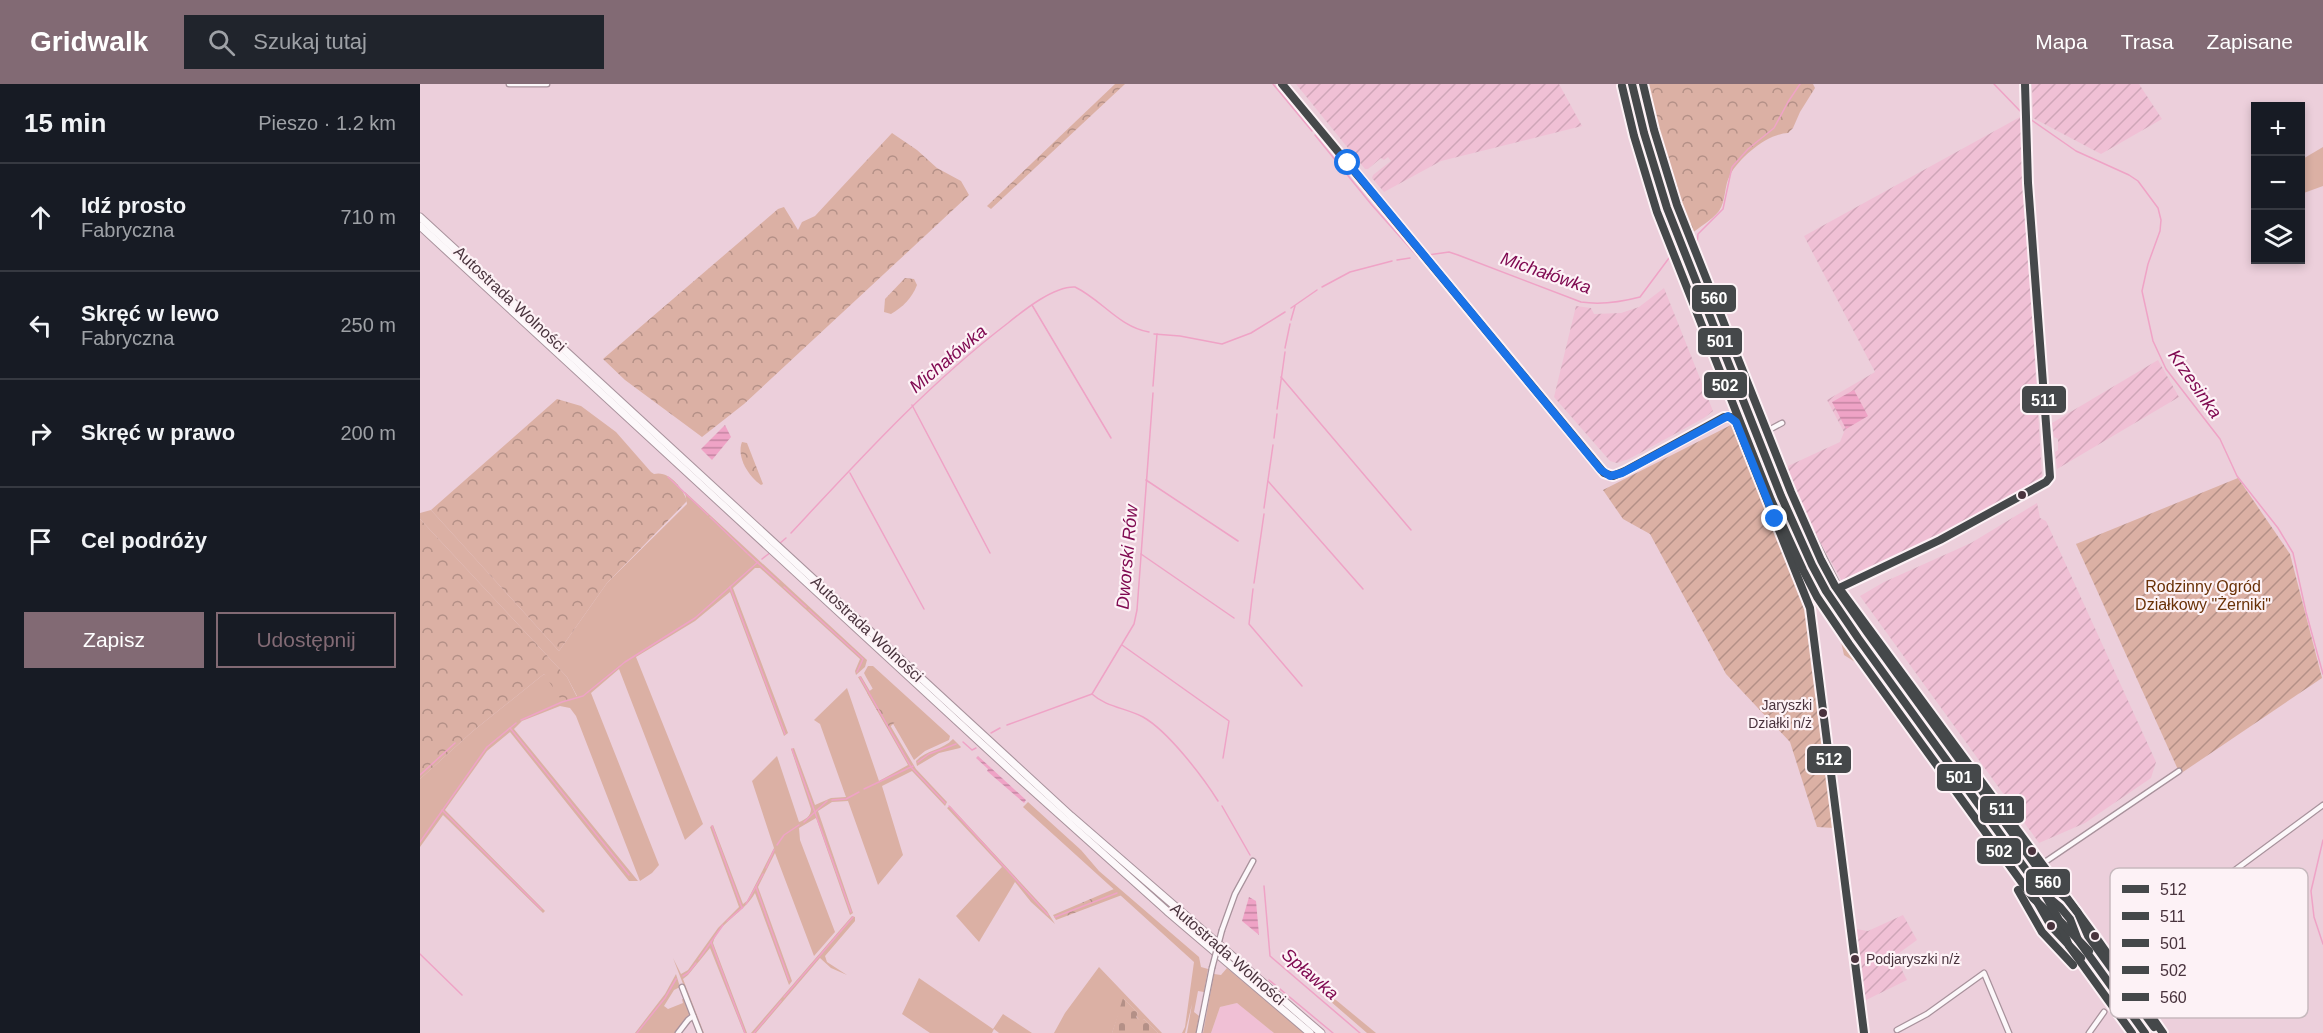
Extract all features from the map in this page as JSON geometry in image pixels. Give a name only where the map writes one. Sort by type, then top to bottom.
[{"type":"highway","points":[[1626,84],[1648,169],[1680,258],[1804,566],[1820,595],[1882,685],[2110,987]]},
{"type":"highway","points":[[1632,84],[1667,208],[1781,496],[1812,565],[1826,591],[1858,638],[2110,996]]},
{"type":"highway","name":"Autostrada Wolności","points":[[420,217],[1118,867],[1310,1033]]},
{"type":"highway","name":"Autostrada Wolności","points":[[420,226],[760,534]]},
{"type":"highway","name":"Autostrada Wolności","points":[[779,553],[1096,839],[1321,1033]]},
{"type":"highway","points":[[1820,595],[1824,613]]},
{"type":"highway","points":[[1866,672],[1882,685]]},
{"type":"highway","points":[[2126,1018],[2136,1033]]},
{"type":"highway","points":[[2134,1018],[2145,1033]]},
{"type":"street","points":[[509,84],[547,84]]},
{"type":"street","points":[[1282,84],[1604,472],[1613,476],[1622,473],[1724,417],[1733,418],[1810,608],[1864,1033]]},
{"type":"street","points":[[1839,588],[1940,540],[2038,486],[2050,477],[2028,183],[2025,84]]},
{"type":"street","points":[[1782,423],[1767,431],[1767,438],[1780,471],[1839,588],[2110,960]]},
{"type":"street","points":[[2042,864],[2179,771]]},
{"type":"street","points":[[2238,868],[2323,805]]},
{"type":"street","points":[[1199,1033],[1222,930],[1235,894],[1253,861]]},
{"type":"street","points":[[1897,1030],[1927,1014],[1984,973],[2009,1033]]},
{"type":"street","points":[[682,987],[700,1033]]},
{"type":"street","points":[[2089,1033],[2104,1012]]},
{"type":"street","points":[[678,1033],[693,1017]]},
{"type":"street","points":[[2152,1018],[2163,1033]]},
{"type":"shaded area","points":[[1296,84],[1559,84],[1582,126],[1441,161],[1384,192],[1372,178],[1391,161],[1388,157],[1384,160],[1381,158],[1365,169]]},
{"type":"shaded area","points":[[2032,84],[2139,84],[2162,119],[2101,154],[2033,118]]},
{"type":"shaded area","points":[[2020,117],[2042,477],[1960,524],[1842,581],[1786,481],[1788,466],[1840,442],[1844,432],[1827,400],[1875,372],[1804,236]]},
{"type":"shaded area","points":[[1664,288],[1713,411],[1629,459],[1617,463],[1610,461],[1554,397],[1576,306],[1591,308],[1594,314],[1621,313],[1639,307]]},
{"type":"shaded area","points":[[2158,360],[2179,397],[2057,469],[2055,452],[2058,450],[2058,439],[2054,437],[2052,423]]},
{"type":"shaded area","points":[[1854,390],[1868,416],[1846,429],[1832,402]]},
{"type":"shaded area","points":[[725,425],[731,437],[712,460],[701,449]]},
{"type":"shaded area","points":[[2037,503],[2040,518],[2046,521],[2156,762],[2151,778],[2085,823],[2039,843],[1860,596],[1884,582],[1971,543]]},
{"type":"shaded area","points":[[978,756],[1026,800],[1024,803],[987,771],[988,769],[976,758]]},
{"type":"shaded area","points":[[1249,897],[1256,901],[1259,935],[1242,921]]},
{"type":"shaded area","points":[[1903,915],[1917,940],[1895,956],[1907,980],[1862,1002],[1856,929],[1868,931]]},
{"type":"shaded area","points":[[1237,1003],[1274,1033],[1211,1033],[1220,1007]]},
{"type":"green space","points":[[1115,84],[1125,84],[991,209],[987,206]]},
{"type":"green space","points":[[1644,84],[1813,84],[1815,88],[1788,133],[1771,137],[1740,161],[1728,179],[1719,211],[1690,235],[1663,161]]},
{"type":"green space","points":[[892,133],[917,150],[937,168],[961,181],[969,195],[744,404],[702,437],[625,380],[603,359],[778,209],[784,207],[798,230],[802,222],[815,216]]},
{"type":"green space","points":[[2323,147],[2323,186],[2305,193],[2305,158]]},
{"type":"green space","points":[[905,278],[914,279],[917,285],[913,294],[907,302],[891,314],[884,312],[885,299]]},
{"type":"green space","points":[[557,399],[581,406],[616,432],[651,472],[660,473],[675,481],[687,501],[607,583],[559,651],[431,510]]},
{"type":"green space","points":[[1731,425],[1735,428],[1804,601],[1834,828],[1817,827],[1790,742],[1726,674],[1650,534],[1623,519],[1603,490]]},
{"type":"green space","points":[[742,442],[747,443],[763,484],[761,485],[752,477],[742,460]]},
{"type":"green space","name":"Rodzinny Ogród Działkowy \"Żerniki\"","points":[[2238,478],[2290,554],[2322,678],[2180,774],[2076,544]]},
{"type":"green space","points":[[685,492],[867,660],[865,667],[856,675],[855,671],[860,659],[760,568],[755,568],[733,588],[788,733],[784,736],[730,592],[695,621],[636,657],[703,824],[685,840],[619,669],[591,693],[659,865],[640,881],[576,716],[570,708],[560,706],[522,721],[514,729],[638,881],[629,881],[510,732],[487,751],[445,810],[545,911],[543,913],[443,815],[420,847],[420,779],[473,731],[544,674],[568,699],[577,696],[567,677],[420,519],[420,513],[431,510],[559,651],[607,583],[687,504]]},
{"type":"green space","points":[[420,519],[567,677],[577,697],[562,701],[544,674],[473,731],[420,779]]},
{"type":"green space","points":[[1826,614],[1863,667],[1844,655],[1841,642]]},
{"type":"green space","points":[[868,666],[873,666],[950,736],[949,740],[925,751],[914,760],[864,673]]},
{"type":"green space","points":[[861,676],[916,769],[947,802],[945,806],[912,771],[882,786],[903,855],[878,885],[848,801],[832,802],[818,811],[853,913],[850,915],[816,818],[799,828],[800,840],[835,932],[814,956],[775,853],[758,887],[792,981],[789,985],[755,893],[751,900],[720,929],[713,943],[747,1033],[744,1033],[710,948],[683,979],[704,1033],[702,1033],[673,958],[681,974],[688,970],[718,928],[739,907],[710,827],[713,825],[743,904],[747,901],[774,848],[752,781],[777,756],[799,822],[805,819],[811,809],[791,749],[794,748],[815,805],[831,798],[846,797],[820,724],[814,720],[847,688],[879,781],[908,765],[858,677]]},
{"type":"green space","points":[[876,686],[882,691],[882,700],[896,721],[888,729],[867,693]]},
{"type":"green space","points":[[958,715],[1157,896],[1317,1033],[1314,1033],[1268,994],[1134,876],[956,717]]},
{"type":"green space","points":[[953,739],[960,748],[939,753],[917,766],[916,761],[920,757],[944,746]]},
{"type":"green space","points":[[1028,802],[1081,850],[1099,871],[1199,957],[1201,967],[1208,969],[1204,992],[1198,991],[1194,1012],[1199,1016],[1196,1033],[1187,1033],[1192,1004],[1185,1033],[1182,1033],[1185,1027],[1194,962],[1023,807]]},
{"type":"green space","points":[[950,806],[1047,911],[1055,924],[1031,902],[1015,882],[979,942],[956,916],[1002,867],[947,808]]},
{"type":"green space","points":[[1114,889],[1122,895],[1056,920],[1053,915]]},
{"type":"green space","points":[[852,916],[855,917],[855,921],[825,956],[827,962],[847,975],[831,968],[820,958],[756,1033],[751,1033]]},
{"type":"green space","points":[[1099,967],[1162,1033],[1158,1033],[1144,1019],[1141,1022],[1136,1016],[1138,1013],[1124,999],[1112,1033],[1054,1033],[1065,1013]]},
{"type":"green space","points":[[1227,968],[1304,1033],[1274,1033],[1237,1003],[1220,1007],[1211,1033],[1203,1033],[1214,974],[1221,975]]},
{"type":"green space","points":[[676,974],[680,987],[674,990],[664,1006],[668,1009],[683,1003],[682,999],[684,999],[690,1013],[676,1033],[635,1033],[665,994]]},
{"type":"green space","points":[[919,978],[993,1029],[1003,1014],[1032,1033],[999,1033],[994,1029],[992,1033],[930,1033],[902,1014]]},
{"type":"green space","points":[[1322,994],[1336,1000],[1376,1033],[1367,1033]]},
{"type":"green space","points":[[1123,998],[1138,1013],[1136,1017],[1141,1021],[1144,1019],[1158,1033],[1112,1033]]},
{"type":"waterway","points":[[1273,84],[1312,131]]},
{"type":"waterway","name":"Michałówka","points":[[1689,247],[1697,245],[1698,234],[1723,209],[1732,167],[1748,149],[1774,128],[1800,84]]},
{"type":"waterway","name":"Krzesinka","points":[[1994,84],[2022,113]]},
{"type":"waterway","name":"Krzesinka","points":[[2030,119],[2076,151],[2138,181],[2158,208],[2161,220],[2160,231],[2148,264],[2142,291],[2153,341],[2166,369],[2220,439],[2237,476],[2278,528],[2293,553],[2323,674]]},
{"type":"waterway","points":[[1315,135],[1418,257]]},
{"type":"waterway","name":"Michałówka","points":[[1428,255],[1449,252],[1581,302],[1596,303],[1618,302],[1640,297],[1672,254]]},
{"type":"waterway","name":"Michałówka","points":[[1397,260],[1410,258]]},
{"type":"waterway","name":"Michałówka","points":[[1322,287],[1350,272],[1392,261]]},
{"type":"waterway","name":"Michałówka","points":[[791,533],[922,397],[978,347],[1049,295],[1058,290],[1075,287],[1129,325],[1149,332]]},
{"type":"waterway","name":"Michałówka","points":[[1291,308],[1317,290]]},
{"type":"waterway","points":[[1032,305],[1111,438]]},
{"type":"waterway","points":[[1291,320],[1295,306]]},
{"type":"waterway","name":"Michałówka","points":[[1154,334],[1180,336],[1222,344],[1251,333],[1285,312]]},
{"type":"waterway","points":[[1285,348],[1290,324]]},
{"type":"waterway","name":"Dworski Rów","points":[[1153,386],[1157,334]]},
{"type":"waterway","points":[[1277,409],[1285,352]]},
{"type":"waterway","points":[[1281,377],[1411,530]]},
{"type":"waterway","name":"Dworski Rów","points":[[1007,725],[1092,694],[1134,624],[1137,610],[1153,393]]},
{"type":"waterway","points":[[912,405],[990,553]]},
{"type":"waterway","points":[[1274,438],[1277,414]]},
{"type":"waterway","points":[[1264,508],[1273,445]]},
{"type":"waterway","points":[[850,473],[924,609]]},
{"type":"waterway","points":[[668,477],[708,515]]},
{"type":"waterway","points":[[1146,480],[1238,541]]},
{"type":"waterway","points":[[1268,481],[1363,589]]},
{"type":"waterway","points":[[1254,583],[1264,514]]},
{"type":"waterway","points":[[710,517],[747,553]]},
{"type":"waterway","name":"Michałówka","points":[[779,544],[786,538]]},
{"type":"waterway","name":"Michałówka","points":[[762,559],[771,552]]},
{"type":"waterway","points":[[748,554],[779,582]]},
{"type":"waterway","points":[[1141,554],[1234,618]]},
{"type":"waterway","name":"Michałówka","points":[[521,720],[562,702],[583,696],[625,662],[695,618],[758,562]]},
{"type":"waterway","points":[[730,587],[785,734]]},
{"type":"waterway","points":[[784,587],[806,607]]},
{"type":"waterway","points":[[1253,589],[1249,624],[1302,686]]},
{"type":"waterway","points":[[809,610],[863,659],[857,672]]},
{"type":"waterway","points":[[1122,645],[1229,721],[1223,758]]},
{"type":"waterway","points":[[860,677],[911,767],[945,803]]},
{"type":"waterway","name":"Spławka","points":[[1092,694],[1103,702],[1137,714],[1153,724],[1184,755],[1218,801]]},
{"type":"waterway","name":"Michałówka","points":[[420,842],[487,747],[516,723]]},
{"type":"waterway","points":[[510,728],[629,875]]},
{"type":"waterway","name":"Dworski Rów","points":[[991,733],[1000,728]]},
{"type":"waterway","name":"Dworski Rów","points":[[963,742],[972,750],[976,748]]},
{"type":"waterway","points":[[420,775],[455,743]]},
{"type":"waterway","name":"Dworski Rów","points":[[918,762],[929,754],[956,744]]},
{"type":"waterway","points":[[792,749],[851,912]]},
{"type":"waterway","name":"Dworski Rów","points":[[864,789],[913,766]]},
{"type":"waterway","name":"Dworski Rów","points":[[832,800],[846,799],[859,792]]},
{"type":"waterway","name":"Dworski Rów","points":[[804,822],[827,801]]},
{"type":"waterway","points":[[949,806],[1048,915]]},
{"type":"waterway","name":"Spławka","points":[[1222,806],[1250,855]]},
{"type":"waterway","points":[[442,810],[541,909]]},
{"type":"waterway","name":"Dworski Rów","points":[[777,845],[784,835],[799,825]]},
{"type":"waterway","points":[[712,826],[742,908]]},
{"type":"waterway","name":"Krzesinka","points":[[2323,840],[2311,891],[2314,917],[2323,944]]},
{"type":"waterway","name":"Dworski Rów","points":[[766,868],[774,850]]},
{"type":"waterway","name":"Dworski Rów","points":[[746,904],[763,874]]},
{"type":"waterway","name":"Spławka","points":[[1264,886],[1270,956],[1360,1033]]},
{"type":"waterway","points":[[756,887],[789,980]]},
{"type":"waterway","points":[[1055,917],[1117,893]]},
{"type":"waterway","name":"Dworski Rów","points":[[727,921],[743,907]]},
{"type":"waterway","points":[[784,997],[853,917]]},
{"type":"waterway","name":"Dworski Rów","points":[[699,959],[723,925]]},
{"type":"waterway","points":[[711,942],[745,1033]]},
{"type":"waterway","points":[[420,954],[462,995]]},
{"type":"waterway","name":"Dworski Rów","points":[[683,976],[696,963]]},
{"type":"waterway","name":"Dworski Rów","points":[[637,1033],[665,998],[676,979]]},
{"type":"waterway","points":[[1269,980],[1333,1033]]},
{"type":"waterway","points":[[754,1033],[781,1001]]},
{"type":"transit line","name":"512","points":[[1282,84],[1604,473],[1613,476],[1625,471],[1724,417],[1731,417],[1736,422],[1810,608],[1864,1033]]},
{"type":"transit line","name":"501","points":[[1632,84],[1667,208],[1781,496],[1812,565],[1826,591],[1858,638],[2042,892],[2070,919],[2078,940],[2110,984]]},
{"type":"transit line","name":"560","points":[[1643,84],[1654,130],[1677,205],[1791,492],[1821,560],[1835,586],[1867,632],[2050,885],[2067,899],[2078,913],[2088,936],[2110,966]]},
{"type":"transit line","name":"511","points":[[1839,588],[1940,540],[2046,482],[2050,477],[2028,183],[2025,84]]},
{"type":"transit line","name":"502","points":[[1622,86],[1634,136],[1657,212],[1771,500],[1817,597],[2033,898],[2061,925],[2069,946],[2110,1003]]},
{"type":"transit line","name":"511","points":[[1839,588],[2110,957]]},
{"type":"transit line","name":"560","points":[[2036,878],[2059,920],[2089,951]]},
{"type":"transit line","name":"501","points":[[2027,884],[2051,926],[2081,958]]},
{"type":"transit line","name":"502","points":[[2018,890],[2042,932],[2073,965]]},
{"type":"transit line","name":"502","points":[[2121,1018],[2132,1033]]},
{"type":"transit line","name":"501","points":[[2134,1018],[2145,1033]]},
{"type":"transit line","name":"560","points":[[2147,1018],[2154,1027]]},
{"type":"transit line","name":"511","points":[[2152,1018],[2163,1033]]},
{"type":"place","name":"Jaryszki Działki n/ż","points":[[1823,713]]},
{"type":"place","name":"Podjaryszki n/ż","points":[[1855,959]]},
{"type":"route","points":[[1348,163],[1601,470],[1610,476],[1622,473],[1728,416],[1736,422],[1775,519]]}]
